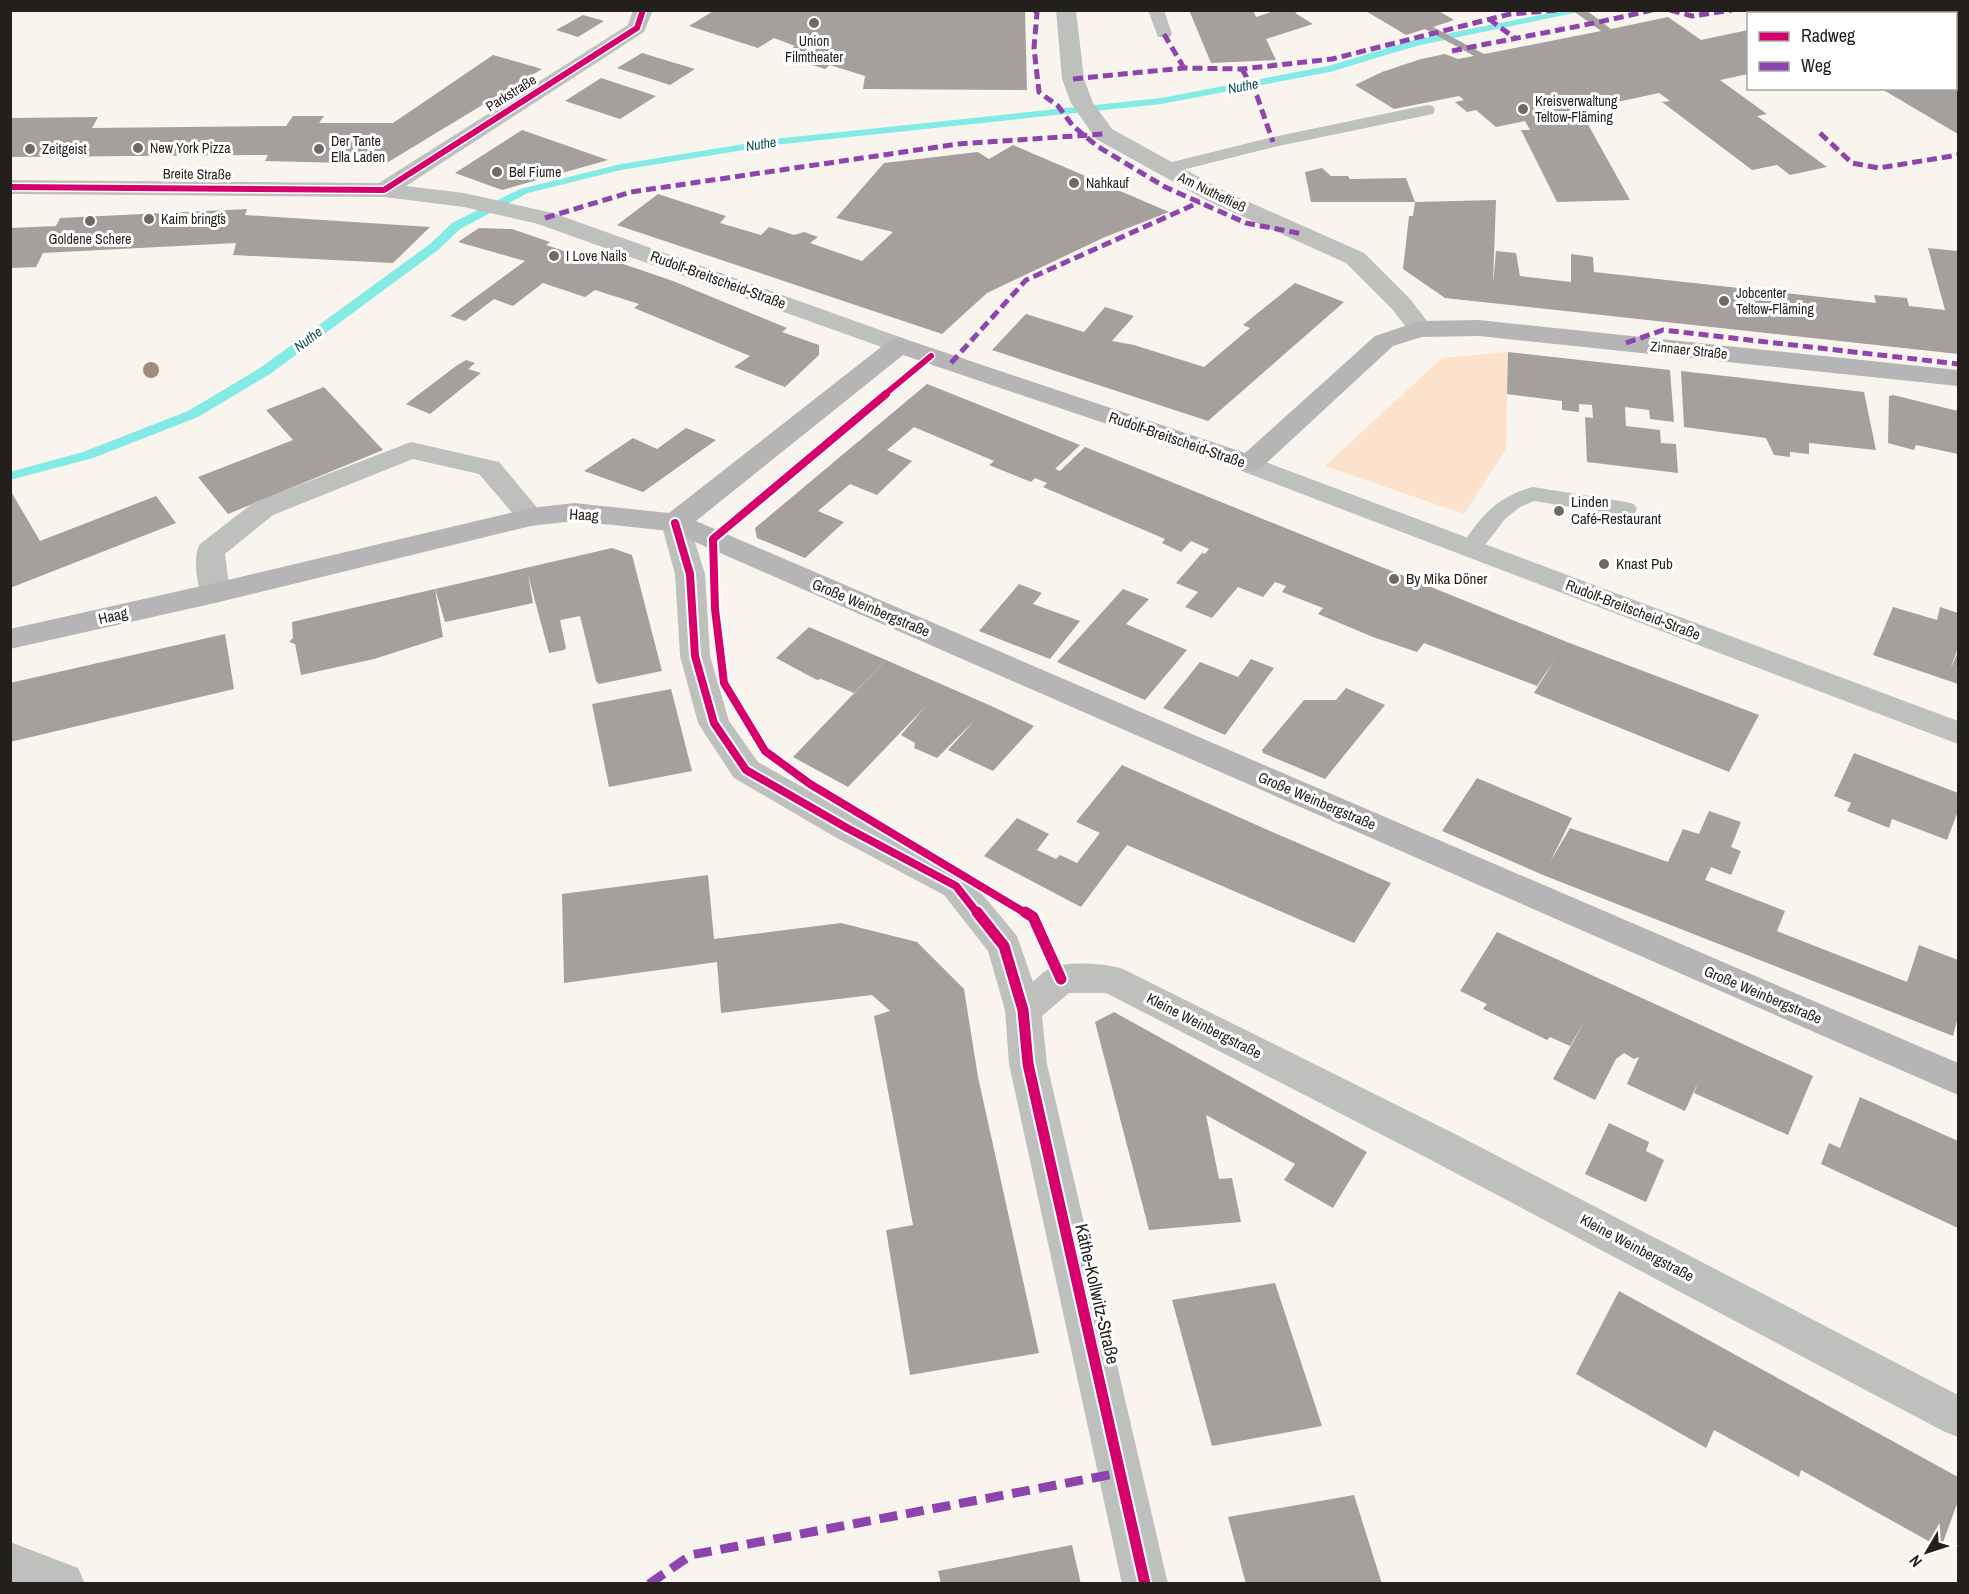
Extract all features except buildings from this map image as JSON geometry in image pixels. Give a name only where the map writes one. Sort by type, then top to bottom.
[{"type":"main road","name":"Zinnaer Straße","points":[[1249,464],[1384,341],[1420,329],[1479,328],[1959,378]]},
{"type":"main road","name":"Rudolf-Breitscheid-Straße","points":[[899,345],[1249,464]]},
{"type":"main road","points":[[675,523],[899,345]]},
{"type":"main road","name":"Haag","points":[[10,639],[215,593],[531,517],[574,512],[675,523]]},
{"type":"main road","name":"Große Weinbergstraße","points":[[675,523],[1959,1080]]},
{"type":"street","name":"Parkstraße","points":[[384,190],[637,28],[643,10]]},
{"type":"street","name":"Am Nuthefließ","points":[[1066,10],[1073,80],[1082,103],[1104,134],[1216,196],[1355,258],[1402,305],[1420,329]]},
{"type":"street","name":"Breite Straße","points":[[10,187],[384,190]]},
{"type":"street","name":"Rudolf-Breitscheid-Straße","points":[[384,190],[464,200],[545,218],[899,345]]},
{"type":"street","points":[[215,593],[210,551],[263,509],[411,450],[489,468],[531,517]]},
{"type":"street","name":"Rudolf-Breitscheid-Straße","points":[[1249,464],[1959,733]]},
{"type":"street","points":[[675,523],[690,574],[695,656],[714,723],[746,770],[847,828],[956,886],[1004,946],[1023,1010]]},
{"type":"street","name":"Kleine Weinbergstraße","points":[[1023,1010],[1061,978],[1110,979],[1443,1147],[1959,1417]]},
{"type":"street","name":"Käthe-Kollwitz-Straße","points":[[1023,1010],[1028,1064],[1145,1584]]},
{"type":"street","points":[[10,1564],[62,1584]]},
{"type":"lane","points":[[1156,10],[1164,34]]},
{"type":"lane","points":[[1166,169],[1273,142],[1427,110]]},
{"type":"lane","points":[[1471,549],[1506,504],[1519,497],[1533,494],[1626,509]]},
{"type":"shaded area","points":[[1508,352],[1506,449],[1464,514],[1325,466],[1442,358]]},
{"type":"waterway","name":"Nuthe","points":[[10,476],[88,455],[193,414],[265,371],[434,247],[456,226],[524,191],[621,167],[774,142],[1161,101],[1330,69],[1414,43],[1583,10]]},
{"type":"marked path","points":[[1035,10],[1037,13],[1034,48],[1039,92],[1058,106],[1073,126],[1097,146],[1165,187],[1246,223],[1303,234]]},
{"type":"marked path","points":[[1073,79],[1184,68],[1242,69],[1332,59],[1510,14],[1559,10]]},
{"type":"marked path","points":[[1452,51],[1576,25],[1598,23],[1652,10]]},
{"type":"marked path","points":[[1670,10],[1692,16],[1732,10]]},
{"type":"marked path","points":[[1489,19],[1516,39]]},
{"type":"marked path","points":[[1164,34],[1184,68]]},
{"type":"marked path","points":[[1242,69],[1257,96],[1273,142]]},
{"type":"marked path","points":[[1820,133],[1852,163],[1879,168],[1958,155]]},
{"type":"marked path","points":[[545,218],[631,192],[958,144],[1104,134]]},
{"type":"marked path","points":[[951,363],[1026,280],[1200,202]]},
{"type":"marked path","points":[[1626,343],[1663,330],[1958,364]]},
{"type":"marked path","points":[[649,1584],[691,1555],[1119,1473]]},
{"type":"cycle path","points":[[10,187],[384,190],[637,28],[643,10]]},
{"type":"cycle path","points":[[931,356],[713,539],[715,609],[724,683],[765,751],[810,784],[1033,917],[1061,979]]},
{"type":"cycle path","points":[[675,523],[690,574],[695,656],[714,723],[746,770],[847,828],[956,886],[1004,946],[1023,1010],[1028,1064],[1145,1584]]},
{"type":"place","name":"Union Filmtheater","points":[[814,23]]},
{"type":"place","name":"Kreisverwaltung Teltow-Fläming","points":[[1523,109]]},
{"type":"place","name":"New York Pizza","points":[[138,148]]},
{"type":"place","name":"Zeitgeist","points":[[30,149]]},
{"type":"place","name":"Der Tante Ella Laden","points":[[319,149]]},
{"type":"place","name":"Bel Fiume","points":[[497,172]]},
{"type":"place","name":"Nahkauf","points":[[1074,183]]},
{"type":"place","name":"Kaim bringt´s","points":[[149,219]]},
{"type":"place","name":"Goldene Schere","points":[[90,221]]},
{"type":"place","name":"I Love Nails","points":[[554,256]]},
{"type":"place","name":"Jobcenter Teltow-Fläming","points":[[1724,301]]},
{"type":"place","name":"Linden Café-Restaurant","points":[[1559,511]]},
{"type":"place","name":"Knast Pub","points":[[1604,564]]},
{"type":"place","name":"By Mika Döner","points":[[1394,579]]}]
